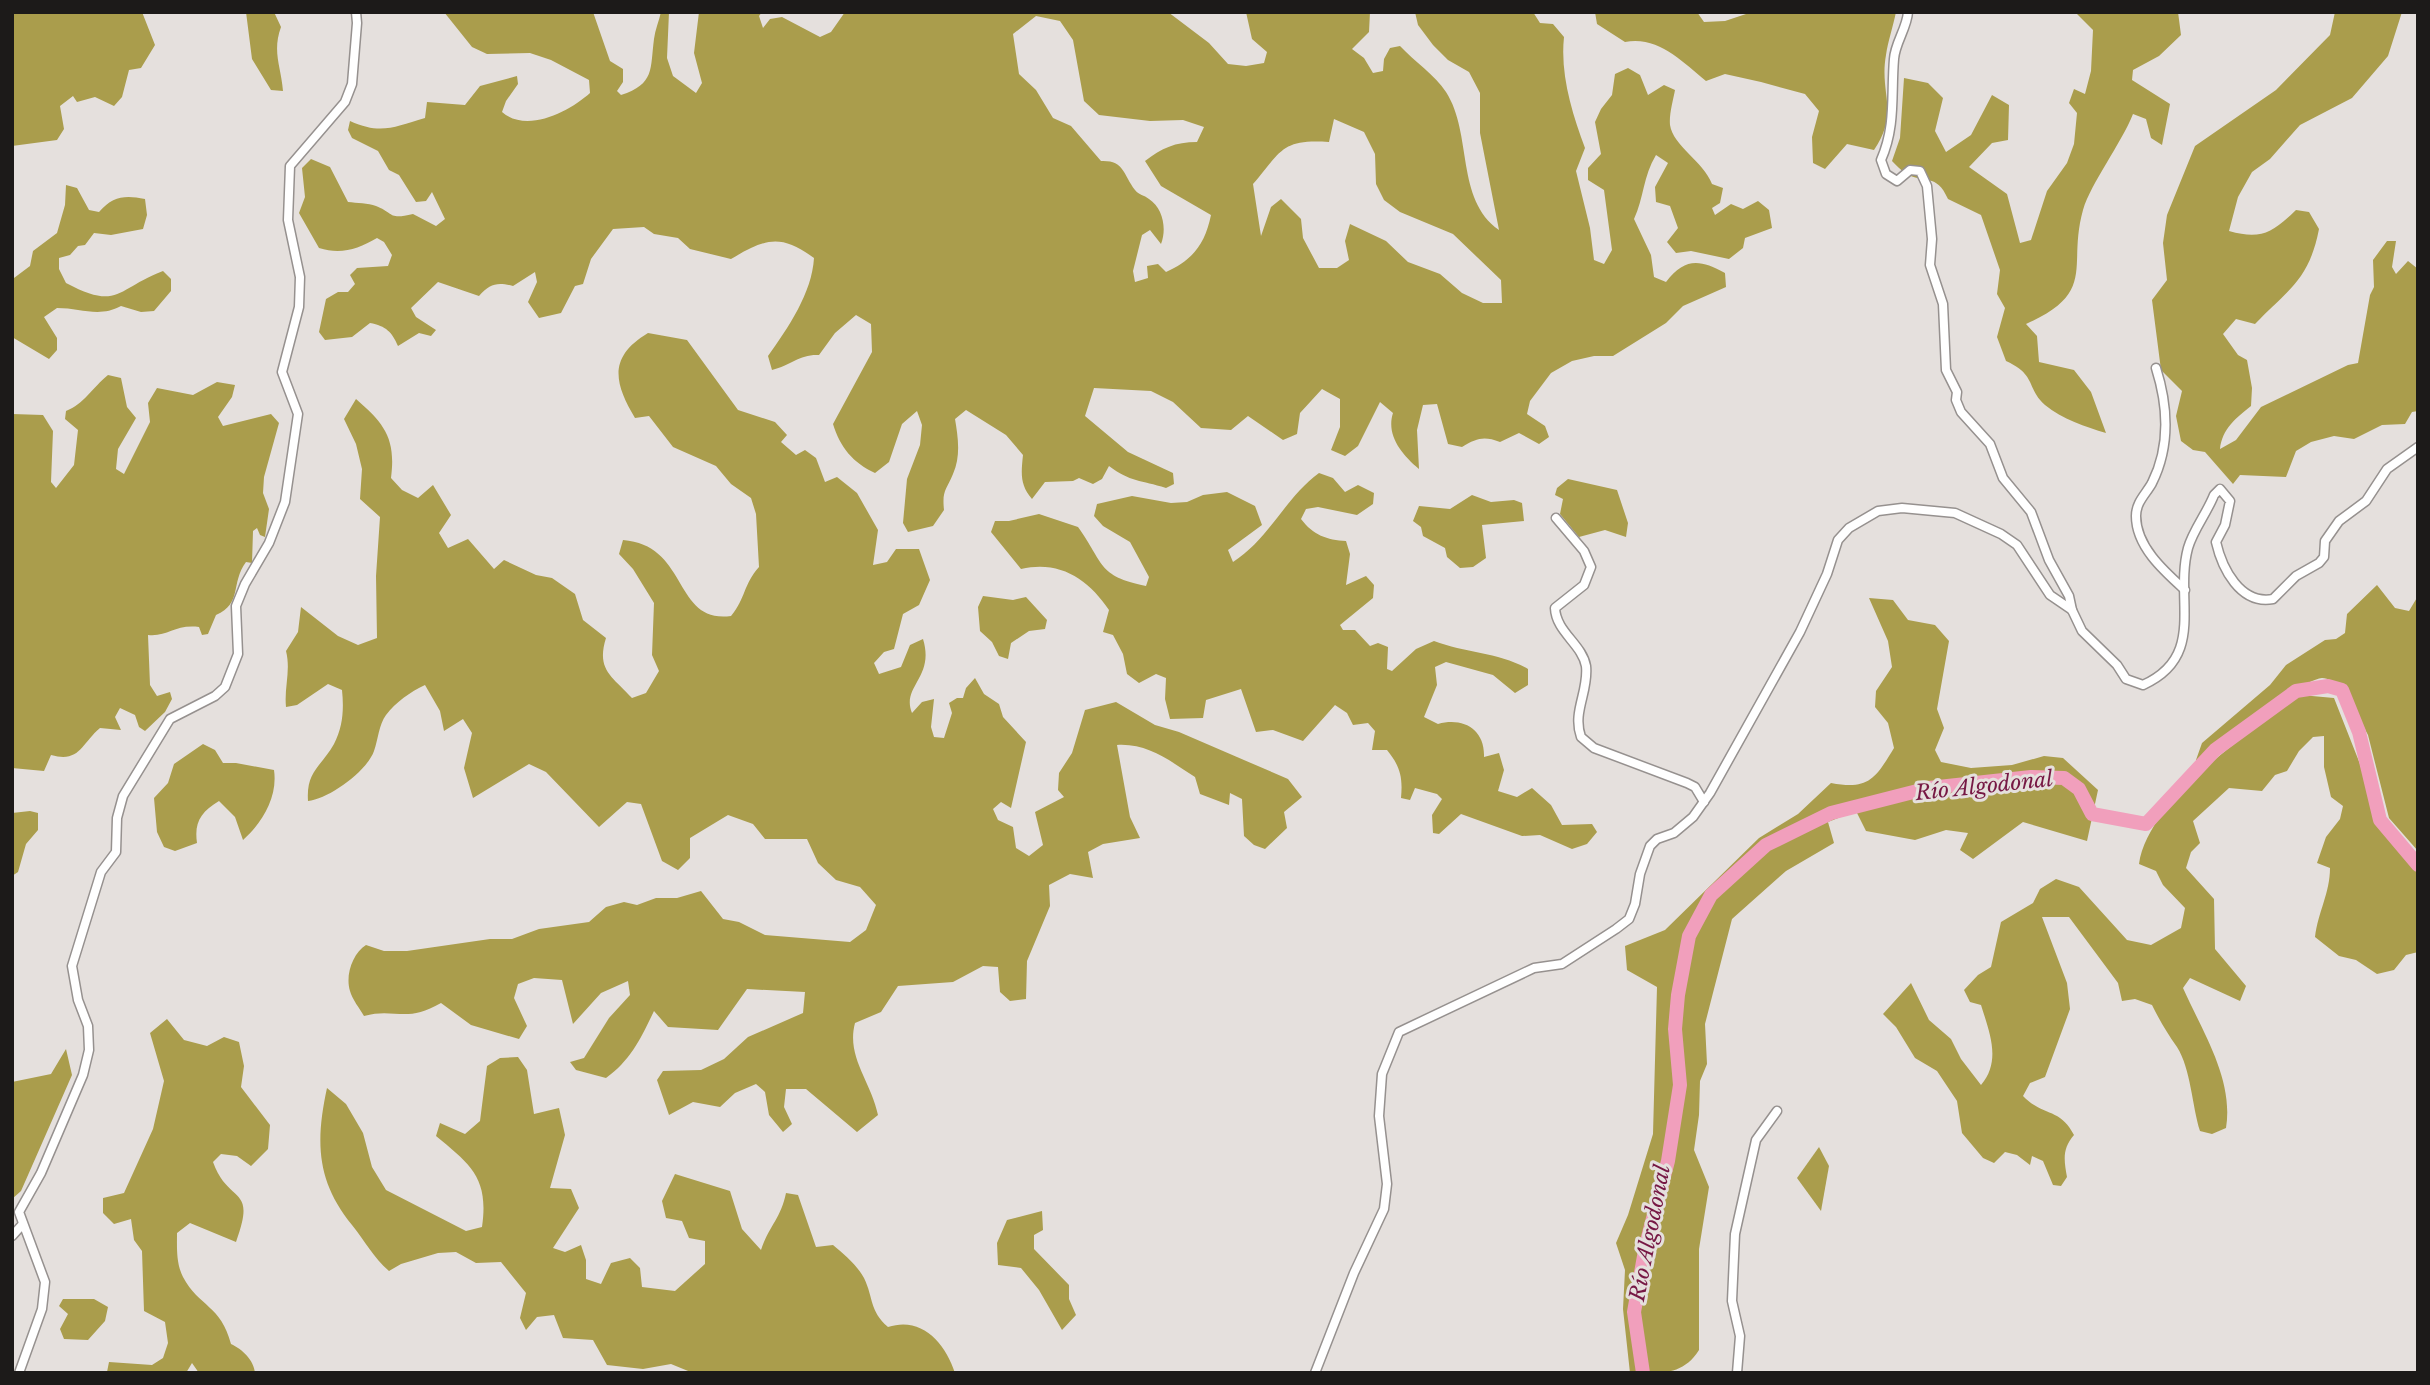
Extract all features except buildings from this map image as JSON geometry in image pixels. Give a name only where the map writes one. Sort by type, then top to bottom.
[{"type":"street","points":[[19,1373],[41,1310],[44,1289],[41,1267],[19,1212],[41,1172],[83,1076],[89,1050],[88,1026],[78,1000],[72,966],[102,873],[116,852],[117,818],[123,796],[170,719],[215,696],[225,687],[238,654],[236,606],[245,584],[269,543],[285,502],[298,414],[282,372],[299,307],[300,277],[288,220],[290,166],[345,102],[352,84],[358,23],[355,12]]},
{"type":"street","points":[[1908,12],[1894,56],[1894,116],[1890,139],[1881,160],[1886,174],[1897,181],[1910,170],[1920,171],[1927,186],[1930,265],[1943,303],[1946,370],[1957,392],[1956,400],[1961,412],[1990,444],[2003,478],[2031,512],[2049,560],[2069,596],[2082,631],[2117,665],[2126,679],[2143,685],[2170,670],[2177,658],[2186,612],[2189,544],[2214,495],[2220,489],[2230,501],[2229,512],[2216,542],[2232,582],[2253,598],[2273,599],[2296,576],[2319,563],[2324,557],[2325,541],[2339,521],[2366,501],[2387,469],[2418,447]]},
{"type":"street","points":[[2157,368],[2165,393],[2168,428],[2152,483],[2138,503],[2136,517],[2147,548],[2160,566],[2185,590]]},
{"type":"street","points":[[1315,1373],[1353,1273],[1384,1209],[1387,1184],[1379,1116],[1382,1074],[1399,1032],[1534,968],[1562,964],[1629,919],[1635,904],[1644,859],[1650,846],[1693,817],[1704,802],[1800,632],[1828,575],[1830,559],[1838,540],[1864,517],[1902,508],[1955,513],[1985,525],[2017,545],[2050,595],[2072,610]]},
{"type":"street","points":[[1556,518],[1584,551],[1591,566],[1584,585],[1555,608],[1560,627],[1586,665],[1577,716],[1581,737],[1594,748],[1695,787],[1704,802]]},
{"type":"street","points":[[1737,1373],[1740,1336],[1732,1301],[1735,1234],[1756,1139],[1777,1111]]},
{"type":"street","points":[[12,1236],[22,1225]]},
{"type":"shaded area","points":[[142,12],[155,45],[141,68],[129,70],[122,97],[114,106],[95,97],[77,102],[73,96],[60,106],[64,129],[57,140],[12,146],[12,13]]},
{"type":"shaded area","points":[[246,12],[274,12],[281,27],[277,52],[283,91],[271,90],[252,59]]},
{"type":"shaded area","points":[[444,12],[593,12],[610,61],[623,69],[623,82],[617,91],[621,95],[640,86],[649,74],[661,12],[669,12],[667,58],[673,76],[696,93],[702,83],[694,53],[699,12],[762,12],[759,16],[763,28],[770,19],[782,17],[820,37],[831,32],[845,12],[1168,12],[1209,43],[1228,64],[1246,66],[1264,63],[1267,52],[1252,39],[1246,12],[1370,12],[1369,32],[1352,49],[1364,58],[1373,73],[1383,71],[1384,59],[1390,48],[1400,46],[1446,92],[1459,127],[1476,201],[1485,217],[1499,230],[1480,133],[1480,93],[1469,72],[1448,60],[1433,45],[1418,25],[1415,12],[1533,12],[1540,23],[1553,24],[1564,37],[1568,93],[1585,148],[1576,171],[1590,228],[1594,260],[1604,264],[1612,250],[1604,190],[1588,180],[1588,168],[1601,154],[1595,122],[1612,95],[1615,74],[1628,68],[1640,75],[1648,95],[1664,85],[1675,90],[1670,116],[1672,133],[1712,184],[1723,188],[1720,203],[1712,208],[1715,215],[1731,204],[1743,209],[1758,201],[1769,210],[1772,228],[1745,238],[1743,248],[1729,259],[1691,251],[1676,253],[1667,242],[1678,228],[1670,206],[1656,202],[1655,187],[1668,163],[1656,155],[1648,171],[1634,219],[1651,255],[1654,277],[1666,282],[1680,268],[1700,263],[1725,273],[1726,287],[1683,306],[1666,323],[1613,356],[1594,356],[1572,361],[1551,373],[1530,401],[1527,414],[1545,426],[1549,437],[1539,444],[1519,433],[1500,442],[1485,439],[1462,447],[1448,444],[1437,404],[1423,405],[1417,430],[1419,469],[1397,444],[1392,429],[1393,413],[1380,402],[1358,446],[1345,456],[1331,450],[1340,427],[1340,399],[1322,389],[1300,413],[1297,434],[1283,440],[1248,416],[1231,430],[1201,428],[1173,402],[1151,391],[1094,388],[1085,416],[1128,452],[1173,473],[1174,484],[1166,488],[1136,480],[1109,466],[1102,479],[1093,484],[1079,478],[1073,481],[1045,482],[1032,499],[1022,479],[1023,455],[1006,435],[966,410],[955,419],[958,453],[944,494],[944,510],[933,526],[908,532],[903,523],[907,479],[920,445],[922,425],[917,411],[902,424],[889,462],[875,473],[848,453],[833,424],[872,352],[871,324],[856,315],[835,333],[819,355],[806,356],[772,370],[768,356],[798,310],[809,284],[814,258],[782,242],[763,243],[731,259],[690,249],[678,238],[654,234],[644,227],[613,229],[591,259],[583,284],[575,286],[561,313],[539,318],[528,302],[537,282],[535,272],[513,286],[491,286],[479,296],[438,282],[411,308],[416,317],[436,330],[431,336],[419,333],[398,346],[388,330],[370,323],[352,337],[325,340],[319,332],[326,299],[338,292],[348,292],[355,284],[350,275],[357,268],[388,266],[392,255],[384,242],[377,238],[349,250],[319,248],[299,213],[305,197],[302,168],[311,159],[330,167],[348,202],[373,205],[395,216],[413,214],[436,226],[445,219],[432,192],[426,201],[416,202],[399,175],[389,170],[378,151],[352,138],[348,130],[350,121],[370,128],[396,127],[425,118],[427,102],[465,105],[480,86],[517,76],[518,84],[502,112],[523,121],[548,118],[560,113],[590,93],[589,80],[551,60],[530,53],[487,54],[472,47]],"holes":[[[1036,16],[1060,21],[1073,40],[1084,101],[1099,115],[1150,121],[1183,120],[1204,127],[1197,142],[1169,147],[1145,161],[1161,186],[1211,215],[1196,250],[1184,262],[1166,272],[1158,264],[1147,266],[1148,278],[1135,282],[1133,271],[1142,235],[1150,230],[1161,244],[1164,226],[1158,208],[1135,190],[1119,166],[1109,161],[1101,161],[1071,126],[1053,118],[1036,90],[1019,74],[1013,34]],[[1334,119],[1364,132],[1375,154],[1376,184],[1384,200],[1400,212],[1453,234],[1501,280],[1502,303],[1483,303],[1462,293],[1440,274],[1408,262],[1386,241],[1350,224],[1345,241],[1349,260],[1337,268],[1319,268],[1303,238],[1301,219],[1281,199],[1271,207],[1261,236],[1253,184],[1284,149],[1301,143],[1329,142]]]},
{"type":"shaded area","points":[[1595,12],[1697,12],[1704,22],[1725,21],[1752,12],[1896,12],[1886,55],[1887,114],[1882,137],[1874,150],[1847,144],[1825,169],[1813,163],[1812,137],[1819,111],[1805,94],[1725,74],[1706,81],[1659,46],[1637,41],[1625,42],[1597,24]]},
{"type":"shaded area","points":[[2075,12],[2178,12],[2181,35],[2159,56],[2133,70],[2132,80],[2170,104],[2162,145],[2151,138],[2146,119],[2133,114],[2092,188],[2083,210],[2076,276],[2071,289],[2063,301],[2026,324],[2037,336],[2039,362],[2074,370],[2091,392],[2106,433],[2074,422],[2045,405],[2022,371],[2006,361],[1997,337],[2005,308],[1997,294],[2000,270],[1981,215],[1948,199],[1939,185],[1905,173],[1892,161],[1900,138],[1904,78],[1928,83],[1943,98],[1935,131],[1946,152],[1971,135],[1992,95],[2009,105],[2008,140],[1992,143],[1969,167],[2007,194],[2020,243],[2031,240],[2047,191],[2067,163],[2074,144],[2077,113],[2069,103],[2074,89],[2085,94],[2091,71],[2093,30]]},
{"type":"shaded area","points":[[2335,12],[2402,12],[2388,56],[2352,98],[2300,125],[2270,159],[2252,172],[2238,197],[2229,231],[2250,235],[2266,232],[2296,210],[2309,212],[2319,229],[2310,260],[2288,292],[2255,324],[2236,319],[2223,334],[2238,355],[2247,360],[2252,388],[2251,406],[2227,430],[2220,449],[2236,440],[2261,407],[2348,365],[2358,363],[2370,295],[2374,287],[2373,260],[2387,241],[2396,241],[2392,267],[2396,274],[2408,261],[2418,269],[2418,411],[2412,412],[2405,424],[2382,425],[2354,439],[2334,436],[2311,442],[2296,451],[2286,477],[2240,475],[2233,484],[2205,452],[2193,450],[2181,441],[2176,416],[2182,391],[2161,370],[2152,300],[2167,280],[2163,243],[2167,215],[2195,146],[2276,90],[2330,35]]},
{"type":"shaded area","points":[[66,185],[77,188],[89,210],[99,212],[114,200],[131,197],[145,199],[147,215],[143,229],[111,235],[94,233],[85,245],[78,246],[70,255],[59,258],[59,269],[66,283],[83,291],[108,296],[163,271],[171,279],[171,291],[154,311],[141,312],[121,306],[97,312],[57,308],[44,317],[57,338],[57,350],[49,359],[12,337],[12,276],[14,278],[30,266],[33,251],[57,233],[65,205]]},
{"type":"shaded area","points":[[648,333],[687,340],[738,410],[775,422],[787,435],[781,442],[796,455],[805,450],[816,458],[825,482],[837,477],[857,493],[878,530],[873,565],[887,562],[896,549],[919,549],[930,580],[919,605],[903,614],[894,649],[884,652],[874,663],[879,674],[901,667],[910,645],[923,639],[925,663],[910,704],[912,713],[922,702],[934,699],[931,727],[934,737],[944,738],[952,713],[949,703],[963,698],[966,688],[975,678],[984,694],[999,704],[1003,717],[1026,742],[1011,808],[1001,802],[993,809],[998,820],[1013,827],[1016,848],[1029,856],[1043,845],[1035,812],[1064,797],[1058,790],[1059,773],[1072,753],[1085,710],[1116,702],[1155,725],[1179,732],[1288,779],[1302,797],[1284,812],[1287,828],[1265,849],[1254,845],[1244,836],[1242,799],[1230,793],[1229,805],[1200,794],[1195,777],[1168,759],[1139,747],[1117,745],[1130,817],[1140,838],[1103,844],[1088,852],[1093,878],[1070,874],[1049,885],[1050,906],[1027,961],[1026,999],[1010,1001],[1000,992],[998,967],[983,966],[953,982],[898,986],[881,1012],[855,1023],[853,1035],[856,1058],[878,1115],[857,1132],[806,1089],[786,1089],[784,1107],[792,1124],[783,1132],[769,1115],[765,1092],[756,1084],[735,1093],[720,1107],[693,1102],[669,1115],[657,1080],[663,1071],[701,1070],[724,1059],[748,1037],[803,1013],[805,992],[747,989],[718,1030],[668,1027],[654,1011],[629,1056],[606,1078],[576,1070],[570,1062],[584,1058],[609,1018],[630,995],[628,981],[601,993],[573,1024],[562,980],[534,978],[518,984],[514,998],[527,1026],[519,1039],[471,1025],[441,1003],[418,1013],[364,1016],[350,991],[351,965],[357,953],[366,945],[384,951],[407,951],[490,939],[512,939],[539,929],[589,922],[606,907],[624,902],[637,905],[656,898],[677,898],[701,891],[723,919],[739,922],[765,935],[850,942],[866,930],[876,905],[860,887],[836,880],[818,863],[807,839],[765,839],[753,824],[728,815],[690,838],[690,858],[678,870],[662,861],[641,804],[627,802],[599,827],[546,772],[529,764],[473,798],[464,768],[472,733],[463,719],[444,731],[440,711],[425,685],[404,698],[386,715],[370,759],[356,775],[336,790],[308,801],[312,776],[337,738],[343,704],[342,690],[328,684],[297,705],[286,707],[286,651],[298,632],[301,607],[338,636],[358,645],[377,638],[376,576],[380,517],[360,499],[362,469],[356,444],[344,419],[356,399],[374,416],[390,442],[391,478],[402,490],[418,498],[433,485],[451,515],[439,533],[448,548],[468,539],[494,569],[504,560],[536,575],[552,578],[575,594],[583,620],[606,638],[603,658],[608,672],[632,698],[646,693],[659,671],[652,655],[654,603],[633,569],[619,554],[623,540],[644,545],[660,555],[699,608],[712,615],[731,616],[759,567],[756,514],[751,498],[731,484],[716,466],[673,447],[649,416],[635,418],[619,382],[619,371],[626,351]]},
{"type":"shaded area","points":[[108,375],[121,378],[127,407],[136,418],[118,449],[116,469],[124,474],[150,422],[148,403],[157,388],[193,395],[217,382],[235,385],[232,397],[218,417],[223,426],[271,414],[279,423],[264,477],[263,493],[269,509],[265,537],[260,535],[257,528],[253,531],[252,563],[246,562],[241,570],[230,605],[216,615],[208,634],[202,635],[199,627],[191,627],[148,635],[150,685],[157,696],[170,692],[172,699],[165,712],[145,731],[139,727],[135,715],[120,708],[115,717],[121,730],[100,728],[74,754],[61,757],[51,755],[44,771],[12,768],[12,414],[43,415],[53,431],[51,482],[56,488],[74,465],[78,430],[65,419],[66,411],[83,400]]},
{"type":"shaded area","points":[[1319,473],[1333,478],[1345,492],[1358,485],[1374,493],[1373,504],[1357,515],[1318,507],[1306,509],[1301,519],[1321,536],[1346,541],[1350,554],[1346,585],[1366,576],[1374,585],[1373,598],[1340,625],[1343,630],[1355,630],[1370,646],[1378,643],[1388,647],[1387,669],[1392,671],[1416,649],[1434,641],[1505,659],[1528,669],[1528,685],[1515,693],[1493,675],[1446,662],[1435,667],[1437,685],[1424,717],[1438,724],[1456,722],[1471,727],[1481,739],[1484,757],[1499,753],[1504,770],[1498,791],[1517,797],[1532,788],[1551,805],[1562,825],[1592,824],[1597,832],[1587,844],[1572,849],[1540,835],[1522,836],[1461,814],[1439,834],[1433,833],[1432,815],[1442,799],[1437,794],[1415,788],[1410,800],[1401,798],[1401,778],[1395,761],[1387,750],[1372,750],[1375,731],[1368,723],[1353,725],[1347,713],[1335,705],[1303,741],[1273,730],[1256,732],[1241,689],[1206,700],[1203,718],[1170,719],[1165,699],[1166,678],[1156,674],[1139,683],[1127,674],[1123,654],[1113,635],[1103,632],[1109,610],[1092,589],[1072,574],[1060,570],[1048,567],[1021,569],[991,532],[995,521],[1009,521],[1039,514],[1078,527],[1103,566],[1118,578],[1146,586],[1149,577],[1130,542],[1103,526],[1094,516],[1097,504],[1132,496],[1171,503],[1187,502],[1203,495],[1227,492],[1255,506],[1262,525],[1228,550],[1233,562],[1257,542],[1296,494]]},
{"type":"shaded area","points":[[1568,479],[1617,490],[1628,523],[1626,537],[1605,530],[1579,537],[1560,514],[1563,499],[1555,495],[1557,488]]},
{"type":"shaded area","points":[[1472,495],[1491,502],[1514,500],[1522,503],[1524,521],[1482,525],[1486,558],[1473,567],[1460,568],[1447,557],[1445,548],[1423,536],[1421,527],[1413,521],[1419,506],[1450,509]]},
{"type":"shaded area","points":[[2377,585],[2395,608],[2409,611],[2418,596],[2418,851],[2389,818],[2368,735],[2342,685],[2322,678],[2311,681],[2242,728],[2202,762],[2196,760],[2202,743],[2270,685],[2286,665],[2325,640],[2336,639],[2345,633],[2347,614]]},
{"type":"shaded area","points":[[983,596],[1013,600],[1026,597],[1047,620],[1045,629],[1029,631],[1011,643],[1008,659],[999,656],[992,642],[980,631],[978,607]]},
{"type":"shaded area","points":[[1869,598],[1893,600],[1908,620],[1935,625],[1949,641],[1937,709],[1944,728],[1935,750],[1941,762],[1971,768],[2012,765],[2044,756],[2063,758],[2098,790],[2087,841],[2023,822],[1973,859],[1960,850],[1968,833],[1946,830],[1915,840],[1866,831],[1856,811],[1828,822],[1834,843],[1786,871],[1732,919],[1705,1024],[1707,1064],[1700,1081],[1694,1150],[1709,1187],[1699,1249],[1699,1350],[1685,1365],[1669,1372],[1630,1373],[1623,1309],[1625,1270],[1616,1243],[1628,1215],[1653,1134],[1657,987],[1627,970],[1625,946],[1665,930],[1759,838],[1798,814],[1831,783],[1863,783],[1876,775],[1881,768],[1894,748],[1888,723],[1875,707],[1876,691],[1892,667],[1888,641]]},
{"type":"shaded area","points":[[2301,695],[2334,698],[2360,764],[2376,821],[2418,870],[2418,952],[2406,955],[2394,970],[2377,974],[2356,960],[2339,956],[2315,937],[2330,868],[2317,863],[2326,837],[2340,819],[2343,806],[2331,797],[2324,767],[2324,736],[2313,737],[2299,751],[2287,771],[2275,775],[2262,791],[2229,788],[2193,821],[2200,843],[2191,852],[2186,868],[2214,899],[2215,949],[2246,986],[2240,1001],[2190,978],[2183,988],[2221,1074],[2227,1110],[2226,1128],[2212,1134],[2200,1131],[2182,1056],[2152,1005],[2135,999],[2122,1001],[2118,983],[2069,917],[2042,917],[2067,983],[2070,1009],[2045,1077],[2030,1083],[2023,1096],[2037,1107],[2063,1120],[2074,1135],[2067,1145],[2065,1155],[2067,1177],[2061,1186],[2053,1185],[2043,1161],[2032,1156],[2030,1165],[2017,1155],[2005,1152],[1994,1163],[1983,1158],[1962,1133],[1957,1101],[1937,1071],[1915,1058],[1896,1027],[1883,1014],[1911,983],[1929,1020],[1951,1039],[1961,1059],[1981,1085],[1991,1066],[1992,1046],[1981,1005],[1970,1002],[1964,990],[1978,975],[1991,967],[2001,922],[2033,903],[2040,889],[2056,879],[2079,887],[2127,940],[2151,945],[2181,928],[2185,908],[2163,885],[2156,871],[2139,864],[2146,840],[2161,816],[2204,769]]},
{"type":"shaded area","points":[[203,744],[215,750],[223,763],[274,770],[274,790],[262,818],[243,840],[235,817],[219,801],[200,818],[197,843],[175,851],[164,847],[157,832],[154,798],[168,783],[174,764]]},
{"type":"shaded area","points":[[12,813],[38,813],[38,830],[26,844],[18,872],[12,876]]},
{"type":"shaded area","points":[[167,1019],[184,1040],[207,1046],[224,1037],[239,1042],[244,1066],[241,1087],[270,1125],[268,1149],[251,1166],[237,1156],[221,1154],[213,1162],[219,1176],[242,1203],[242,1224],[236,1242],[190,1223],[177,1233],[178,1261],[183,1277],[196,1295],[222,1321],[231,1344],[247,1356],[255,1373],[199,1373],[192,1363],[186,1373],[107,1372],[109,1362],[152,1365],[163,1358],[168,1343],[165,1322],[144,1311],[142,1251],[134,1240],[131,1219],[114,1224],[103,1213],[103,1198],[124,1193],[153,1129],[164,1081],[150,1033]]},
{"type":"shaded area","points":[[66,1049],[72,1075],[21,1191],[12,1199],[12,1082],[51,1074]]},
{"type":"shaded area","points":[[518,1057],[527,1070],[534,1114],[559,1108],[565,1135],[550,1188],[571,1189],[579,1208],[553,1248],[565,1252],[581,1245],[586,1260],[586,1279],[601,1284],[611,1263],[630,1258],[640,1268],[642,1287],[675,1291],[705,1264],[705,1241],[689,1238],[682,1221],[666,1218],[662,1201],[675,1174],[730,1191],[742,1229],[761,1250],[786,1193],[798,1195],[816,1247],[833,1245],[846,1256],[864,1278],[875,1310],[882,1321],[888,1327],[911,1325],[930,1334],[945,1351],[955,1373],[693,1373],[671,1364],[643,1369],[607,1365],[593,1340],[563,1338],[554,1315],[537,1317],[526,1330],[520,1318],[526,1293],[501,1262],[476,1263],[456,1252],[438,1253],[401,1264],[389,1271],[340,1209],[326,1177],[320,1144],[327,1088],[346,1104],[363,1133],[372,1167],[386,1190],[466,1231],[482,1227],[483,1196],[480,1184],[468,1165],[436,1136],[440,1123],[465,1134],[480,1121],[487,1066],[500,1058]]},
{"type":"shaded area","points":[[1819,1147],[1829,1166],[1821,1211],[1797,1178]]},
{"type":"shaded area","points":[[1042,1211],[1043,1230],[1034,1235],[1034,1249],[1069,1285],[1069,1299],[1076,1315],[1062,1330],[1039,1290],[1021,1268],[998,1265],[997,1243],[1007,1220]]},
{"type":"shaded area","points":[[63,1299],[94,1299],[108,1307],[105,1321],[88,1340],[64,1339],[60,1329],[68,1314],[59,1306]]},
{"type":"waterway","name":"Río Algodonal","points":[[1643,1373],[1634,1312],[1646,1245],[1668,1161],[1680,1085],[1675,1029],[1689,936],[1711,895],[1766,845],[1831,813],[1929,788],[2031,777],[2064,778],[2079,789],[2092,814],[2146,824],[2215,750],[2296,691],[2328,686],[2342,690],[2359,732],[2380,820],[2418,865]]}]
